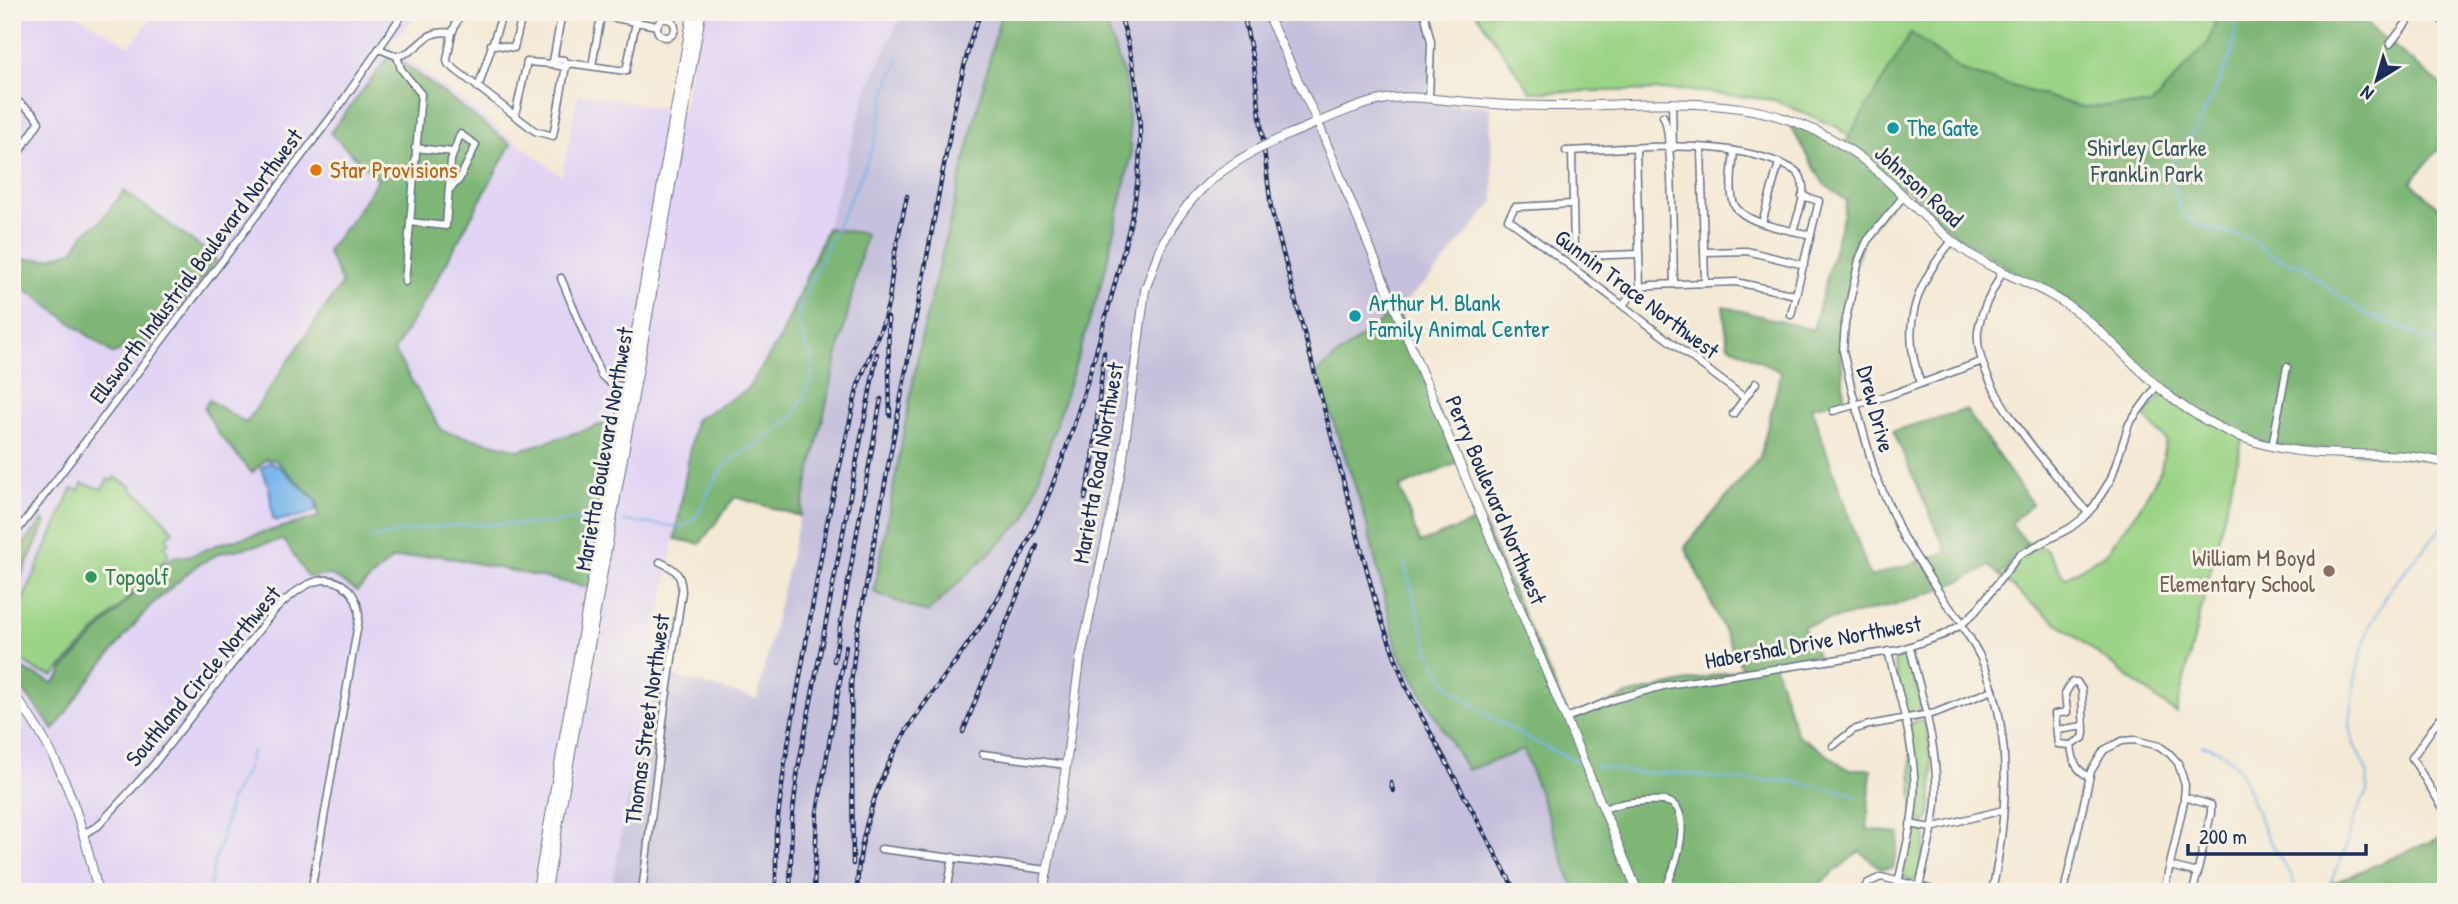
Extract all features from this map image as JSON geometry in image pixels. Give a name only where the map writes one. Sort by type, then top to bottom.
[{"type":"main road","points":[[537,892],[630,388],[693,12]]},
{"type":"main road","name":"Marietta Boulevard Northwest","points":[[546,892],[630,388],[701,12]]},
{"type":"street","name":"Ellsworth Industrial Boulevard Northwest","points":[[12,538],[338,108],[404,12]]},
{"type":"street","points":[[461,12],[452,33],[448,64],[536,131],[553,136],[567,65]]},
{"type":"street","points":[[478,88],[503,12]]},
{"type":"street","points":[[491,44],[514,48],[523,12]]},
{"type":"street","points":[[553,63],[562,12]]},
{"type":"street","points":[[586,12],[657,26]]},
{"type":"street","points":[[515,116],[527,62],[626,71],[638,12]]},
{"type":"street","name":"Perry Boulevard Northwest","points":[[1266,12],[1318,123],[1638,892]]},
{"type":"street","points":[[1424,12],[1431,42],[1429,99]]},
{"type":"street","points":[[2390,44],[2415,12]]},
{"type":"street","points":[[2431,12],[2446,23]]},
{"type":"street","points":[[592,66],[601,16]]},
{"type":"street","points":[[666,18],[674,22],[675,27],[671,36],[666,37],[657,30],[657,26],[666,18]]},
{"type":"street","points":[[675,27],[690,30]]},
{"type":"street","points":[[379,48],[397,56],[408,54],[432,34],[452,33]]},
{"type":"street","points":[[397,56],[401,69],[421,94],[405,282]]},
{"type":"street","points":[[12,97],[34,114],[39,122],[12,163]]},
{"type":"street","name":"Johnson Road","points":[[1318,123],[1388,99],[1536,106],[1667,103],[1731,105],[1765,112],[1802,124],[1837,142],[1865,161],[1951,241],[2002,272],[2051,294],[2076,311],[2156,387],[2209,423],[2272,446],[2316,453],[2404,456],[2446,463]]},
{"type":"street","points":[[1667,103],[1663,116],[1667,120],[1671,148]]},
{"type":"street","points":[[1667,103],[1671,148],[1674,284]]},
{"type":"street","name":"Marietta Road Northwest","points":[[1043,892],[1066,765],[1080,660],[1122,464],[1143,301],[1152,269],[1160,248],[1183,210],[1202,188],[1250,151],[1318,123]]},
{"type":"street","points":[[410,222],[446,226],[451,160],[460,134],[476,145],[459,180],[450,189]]},
{"type":"street","points":[[415,148],[454,152]]},
{"type":"street","points":[[1701,148],[1705,283]]},
{"type":"street","points":[[1639,254],[1576,254],[1573,249],[1569,151],[1701,148],[1734,151],[1779,163],[1798,173],[1802,180],[1802,196],[1793,231]]},
{"type":"street","points":[[1636,149],[1640,287]]},
{"type":"street","points":[[1734,151],[1732,200],[1741,213],[1751,220],[1811,235]]},
{"type":"street","points":[[1762,223],[1779,163]]},
{"type":"street","points":[[1791,315],[1819,201],[1802,196]]},
{"type":"street","name":"Drew Drive","points":[[1903,197],[1867,240],[1858,260],[1845,323],[1843,351],[1875,474],[1903,537],[1975,644],[1993,690],[2004,757],[1999,859],[1992,892]]},
{"type":"street","name":"Gunnin Trace Northwest","points":[[1572,204],[1515,207],[1508,219],[1745,398]]},
{"type":"street","points":[[1921,383],[1912,345],[1913,312],[1927,274],[1951,241]]},
{"type":"street","points":[[1704,252],[1747,251],[1804,265]]},
{"type":"street","points":[[1568,264],[1576,254]]},
{"type":"street","points":[[2002,272],[1980,322],[1980,362],[2038,457],[2088,513]]},
{"type":"street","points":[[561,278],[601,375],[611,384],[630,388]]},
{"type":"street","points":[[1623,305],[1640,287],[1674,284],[1736,282],[1796,295]]},
{"type":"street","points":[[1833,411],[1980,362]]},
{"type":"street","points":[[2272,446],[2287,366]]},
{"type":"street","points":[[1733,414],[1756,383]]},
{"type":"street","name":"Habershal Drive Northwest","points":[[1566,718],[1615,699],[1667,685],[1910,648],[1944,635],[1976,611],[2019,555],[2070,528],[2088,513],[2111,479],[2129,424],[2156,387]]},
{"type":"street","name":"Thomas Street Northwest","points":[[642,892],[682,591],[681,577],[677,570],[660,562]]},
{"type":"street","name":"Southland Circle Northwest","points":[[85,833],[98,826],[150,769],[273,612],[310,583],[333,581],[342,584],[354,596],[359,618],[311,892]]},
{"type":"street","points":[[1910,648],[1927,715],[1936,775],[1936,804],[1918,890]]},
{"type":"street","points":[[1888,651],[1914,776],[1910,824],[1896,892]]},
{"type":"street","points":[[2072,682],[2077,682],[2082,690],[2084,726],[2082,738],[2071,745],[2058,744],[2055,714],[2067,712],[2065,694],[2072,682]]},
{"type":"street","points":[[1833,746],[1853,730],[1927,715],[1993,690]]},
{"type":"street","points":[[12,692],[30,716],[59,766],[85,833],[98,892]]},
{"type":"street","points":[[2446,715],[2439,719],[2412,758],[2446,813]]},
{"type":"street","points":[[2057,730],[2084,726]]},
{"type":"street","points":[[2064,892],[2089,777],[2104,750],[2122,741],[2142,741],[2159,746],[2178,763],[2185,785],[2164,892]]},
{"type":"street","points":[[2071,745],[2078,771],[2089,777]]},
{"type":"street","points":[[983,754],[1066,765]]},
{"type":"street","points":[[2184,797],[2205,801],[2211,805],[2193,892]]},
{"type":"street","points":[[1604,809],[1619,803],[1664,800],[1674,805],[1680,815],[1681,837],[1664,892]]},
{"type":"street","points":[[1910,824],[1931,828],[2003,810]]},
{"type":"street","points":[[881,849],[1047,870]]},
{"type":"street","points":[[947,892],[953,857]]},
{"type":"street","points":[[2170,866],[2198,873]]},
{"type":"street","points":[[1862,892],[1875,878],[1881,877],[1899,881],[1918,890],[1941,892]]},
{"type":"shaded area","points":[[12,12],[72,12],[130,46],[156,12],[421,12],[388,45],[562,176],[578,94],[683,111],[702,12],[903,12],[867,89],[827,228],[781,337],[747,390],[695,420],[611,892],[12,892]],"holes":[[[511,144],[433,287],[394,351],[442,431],[520,450],[616,420],[595,540],[593,588],[437,555],[392,559],[357,590],[331,575],[308,577],[284,540],[220,553],[197,565],[149,607],[85,685],[63,670],[159,567],[175,556],[187,558],[219,544],[268,533],[318,517],[319,501],[275,460],[266,459],[252,472],[205,407],[209,401],[246,423],[342,282],[327,251],[353,218],[378,179]]]},
{"type":"shaded area","points":[[903,12],[1001,12],[921,339],[874,592],[927,613],[1026,518],[1104,275],[1131,156],[1126,82],[1102,12],[1424,12],[1431,28],[1428,103],[1490,106],[1494,202],[1432,276],[1397,309],[1364,513],[1398,652],[1467,770],[1524,750],[1575,892],[611,892],[651,670],[757,699],[866,234],[827,228],[867,89]]},
{"type":"green space","points":[[1102,12],[1126,82],[1131,156],[1104,275],[1026,518],[927,613],[874,592],[921,339],[1001,13]]},
{"type":"green space","name":"Shirley Clarke Franklin Park","points":[[1475,12],[2327,12],[2249,430],[1909,184],[1837,127],[1774,100],[1682,90],[1531,92]]},
{"type":"green space","points":[[2218,12],[2352,12],[2446,89],[2446,140],[2411,182],[2446,215],[2446,461],[2267,445],[2184,410],[2111,339],[2029,281],[1955,235],[1904,187],[1863,239],[1847,293],[1841,349],[1844,400],[1811,407],[1870,577],[1947,552],[1893,431],[1966,410],[2032,504],[2011,523],[2026,542],[2024,552],[1999,575],[1989,566],[1968,578],[1922,596],[1803,626],[1817,655],[1774,664],[1797,734],[1848,769],[1871,769],[1867,829],[1900,834],[1893,868],[1881,869],[1860,851],[1823,881],[1814,892],[1575,892],[1524,750],[1467,770],[1398,652],[1364,513],[1317,372],[1397,309],[1459,462],[1400,488],[1420,543],[1481,519],[1570,720],[1627,695],[1742,669],[1685,547],[1760,457],[1781,372],[1728,345],[1723,306],[1813,330],[1847,201],[1824,184],[1786,119],[1845,143],[1911,33],[1962,71],[2082,107],[2151,105],[2209,42]]},
{"type":"green space","points":[[391,54],[511,144],[433,287],[394,351],[442,431],[520,450],[617,420],[595,540],[593,588],[437,555],[392,559],[357,591],[331,575],[308,577],[284,540],[220,553],[197,565],[149,607],[85,685],[54,730],[12,676],[12,664],[53,683],[62,670],[159,567],[175,556],[193,555],[222,543],[318,517],[318,501],[275,460],[266,459],[252,473],[218,433],[204,408],[209,400],[246,423],[342,283],[327,251],[353,218],[378,179],[330,133]]},
{"type":"green space","points":[[124,191],[213,256],[216,261],[152,342],[125,344],[119,352],[113,354],[31,293],[19,286],[12,286],[12,254],[24,259],[48,259],[74,250],[84,233],[100,222]]},
{"type":"green space","points":[[827,228],[866,234],[800,516],[735,497],[700,544],[675,539],[695,420],[747,390],[781,337]]},
{"type":"green space","points":[[2164,393],[2243,437],[2176,713],[2031,603],[1999,575],[2024,552],[2026,542],[2046,549],[2065,578],[2106,553],[2139,509],[2161,470],[2166,440],[2144,416]]},
{"type":"green space","name":"Topgolf","points":[[114,477],[133,487],[132,491],[148,503],[173,531],[166,536],[169,543],[164,546],[168,556],[53,676],[37,671],[12,654],[12,625],[72,489],[80,490],[82,483],[102,489],[108,479],[112,481]]},
{"type":"green space","points":[[43,520],[46,522],[12,596],[12,557]]},
{"type":"green space","points":[[1905,657],[1911,663],[1921,706],[1918,713],[1905,712],[1894,663],[1896,659]]},
{"type":"green space","points":[[1920,720],[1926,726],[1933,775],[1930,818],[1924,823],[1914,818],[1909,726]]},
{"type":"green space","points":[[1917,829],[1926,833],[1926,838],[1918,876],[1912,881],[1902,876],[1912,831]]},
{"type":"green space","points":[[2446,835],[2446,892],[2312,892]]},
{"type":"water","points":[[270,462],[282,469],[316,501],[316,510],[297,517],[277,521],[273,519],[269,487],[261,468]]},
{"type":"waterway","points":[[2235,12],[2236,29],[2232,54],[2197,128],[2177,151],[2172,166],[2172,185],[2182,213],[2195,224],[2251,239],[2270,254],[2289,263],[2301,264],[2332,291],[2363,312],[2446,346]]},
{"type":"waterway","points":[[623,521],[680,527],[688,524],[700,511],[722,469],[735,457],[778,430],[798,408],[813,372],[810,355],[798,324],[799,309],[870,155],[887,89],[899,58]]},
{"type":"waterway","points":[[369,540],[428,527],[543,523],[592,517]]},
{"type":"waterway","points":[[2326,892],[2367,792],[2368,774],[2353,742],[2350,724],[2355,680],[2369,628],[2390,589],[2446,522]]},
{"type":"waterway","points":[[1404,562],[1429,650],[1441,675],[1451,687],[1505,726],[1581,762]]},
{"type":"waterway","points":[[2202,745],[2220,751],[2239,768],[2266,834],[2293,880],[2296,892]]},
{"type":"waterway","points":[[209,892],[214,860],[221,843],[230,800],[247,769],[252,751]]},
{"type":"waterway","points":[[1596,766],[1636,773],[1681,773],[1734,780],[1788,781],[1850,793],[1858,797]]},
{"type":"railway","points":[[853,864],[851,684],[856,640],[957,95],[972,35],[981,12]]},
{"type":"railway","points":[[857,892],[866,825],[890,761],[912,722],[987,616],[1017,565],[1063,458],[1086,385],[1129,229],[1139,169],[1138,96],[1129,45],[1119,12]]},
{"type":"railway","points":[[1243,12],[1254,65],[1271,208],[1377,608],[1406,687],[1516,892]]},
{"type":"railway","points":[[776,892],[776,833],[785,762],[827,523],[858,385],[889,301],[894,257],[907,196]]},
{"type":"railway","points":[[888,318],[890,416]]},
{"type":"railway","points":[[1085,499],[1093,460],[1104,352]]},
{"type":"railway","points":[[790,892],[792,819],[798,769],[877,354]]},
{"type":"railway","points":[[834,661],[881,399]]},
{"type":"railway","points":[[963,732],[1037,546]]},
{"type":"railway","points":[[814,892],[817,813],[846,646]]},
{"type":"railway","points":[[1391,783],[1393,791]]},
{"type":"place","name":"The Gate","points":[[1893,128]]},
{"type":"place","name":"Star Provisions","points":[[316,170]]},
{"type":"place","name":"Arthur M. Blank Family Animal Center","points":[[1355,316]]},
{"type":"place","name":"William M Boyd Elementary School","points":[[2329,571]]},
{"type":"place","name":"Topgolf","points":[[91,577]]}]
